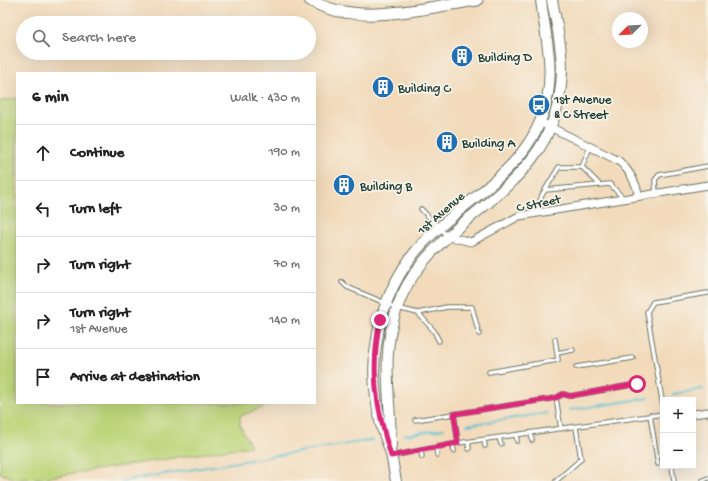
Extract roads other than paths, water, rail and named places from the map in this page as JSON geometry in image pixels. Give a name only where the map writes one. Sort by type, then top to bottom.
[{"type":"main road","points":[[310,0],[338,11],[367,14],[399,12],[477,0]]},
{"type":"street","name":"1st Avenue","points":[[396,481],[391,456],[380,421],[375,378],[377,338],[385,304],[410,258],[440,227],[510,167],[532,138],[540,122],[547,99],[550,68],[540,0]]},
{"type":"street","name":"1st Avenue","points":[[391,456],[391,420],[388,399],[386,358],[388,341],[396,308],[420,265],[447,236],[505,189],[519,175],[543,144],[550,127],[561,87],[562,68],[552,0]]},
{"type":"street","points":[[540,122],[619,161],[628,169],[633,178],[639,196]]},
{"type":"street","name":"C Street","points":[[447,236],[471,242],[519,216],[708,185]]},
{"type":"street","points":[[696,414],[708,412]]},
{"type":"lane","points":[[582,167],[590,147]]},
{"type":"lane","points":[[656,194],[655,180],[659,175],[708,166]]},
{"type":"lane","points":[[536,213],[545,190],[559,167],[582,167],[600,185]]},
{"type":"lane","points":[[545,190],[610,184],[624,199]]},
{"type":"lane","points":[[421,209],[440,227],[447,236]]},
{"type":"lane","points":[[342,282],[347,287],[385,304],[418,313],[447,307],[472,308],[479,334]]},
{"type":"lane","points":[[661,397],[647,312],[650,305],[653,302],[708,293]]},
{"type":"lane","points":[[418,313],[434,331],[439,341]]},
{"type":"lane","points":[[488,372],[558,360],[555,339]]},
{"type":"lane","points":[[557,353],[573,350]]},
{"type":"lane","points":[[576,367],[633,358]]},
{"type":"lane","points":[[415,420],[556,398],[563,394],[570,396],[637,384]]},
{"type":"lane","points":[[556,398],[561,429]]},
{"type":"lane","points":[[454,414],[458,443]]},
{"type":"lane","points":[[391,456],[458,443],[531,433],[549,433],[561,429],[660,414]]},
{"type":"lane","points":[[650,416],[658,464]]},
{"type":"lane","points":[[556,480],[581,459],[576,427]]},
{"type":"lane","points":[[531,433],[532,440]]},
{"type":"lane","points":[[516,435],[517,442]]},
{"type":"lane","points":[[500,438],[501,444]]},
{"type":"lane","points":[[484,440],[485,446]]},
{"type":"lane","points":[[468,442],[469,450]]},
{"type":"lane","points":[[453,444],[454,451]]},
{"type":"lane","points":[[436,447],[437,455]]},
{"type":"lane","points":[[420,451],[422,457]]},
{"type":"lane","points":[[672,469],[674,481]]},
{"type":"lane","points":[[702,481],[708,478]]},
{"type":"waterway","points":[[673,394],[703,389]]},
{"type":"waterway","points":[[569,410],[648,398]]},
{"type":"waterway","points":[[467,425],[547,413]]},
{"type":"waterway","points":[[404,435],[444,429]]},
{"type":"waterway","points":[[121,481],[372,440]]},
{"type":"place","name":"Building D","points":[[462,56]]},
{"type":"place","name":"Building C","points":[[383,87]]},
{"type":"place","name":"1st Avenue & C Street","points":[[539,105]]},
{"type":"place","name":"Building A","points":[[447,142]]},
{"type":"place","name":"Building B","points":[[344,185]]}]
